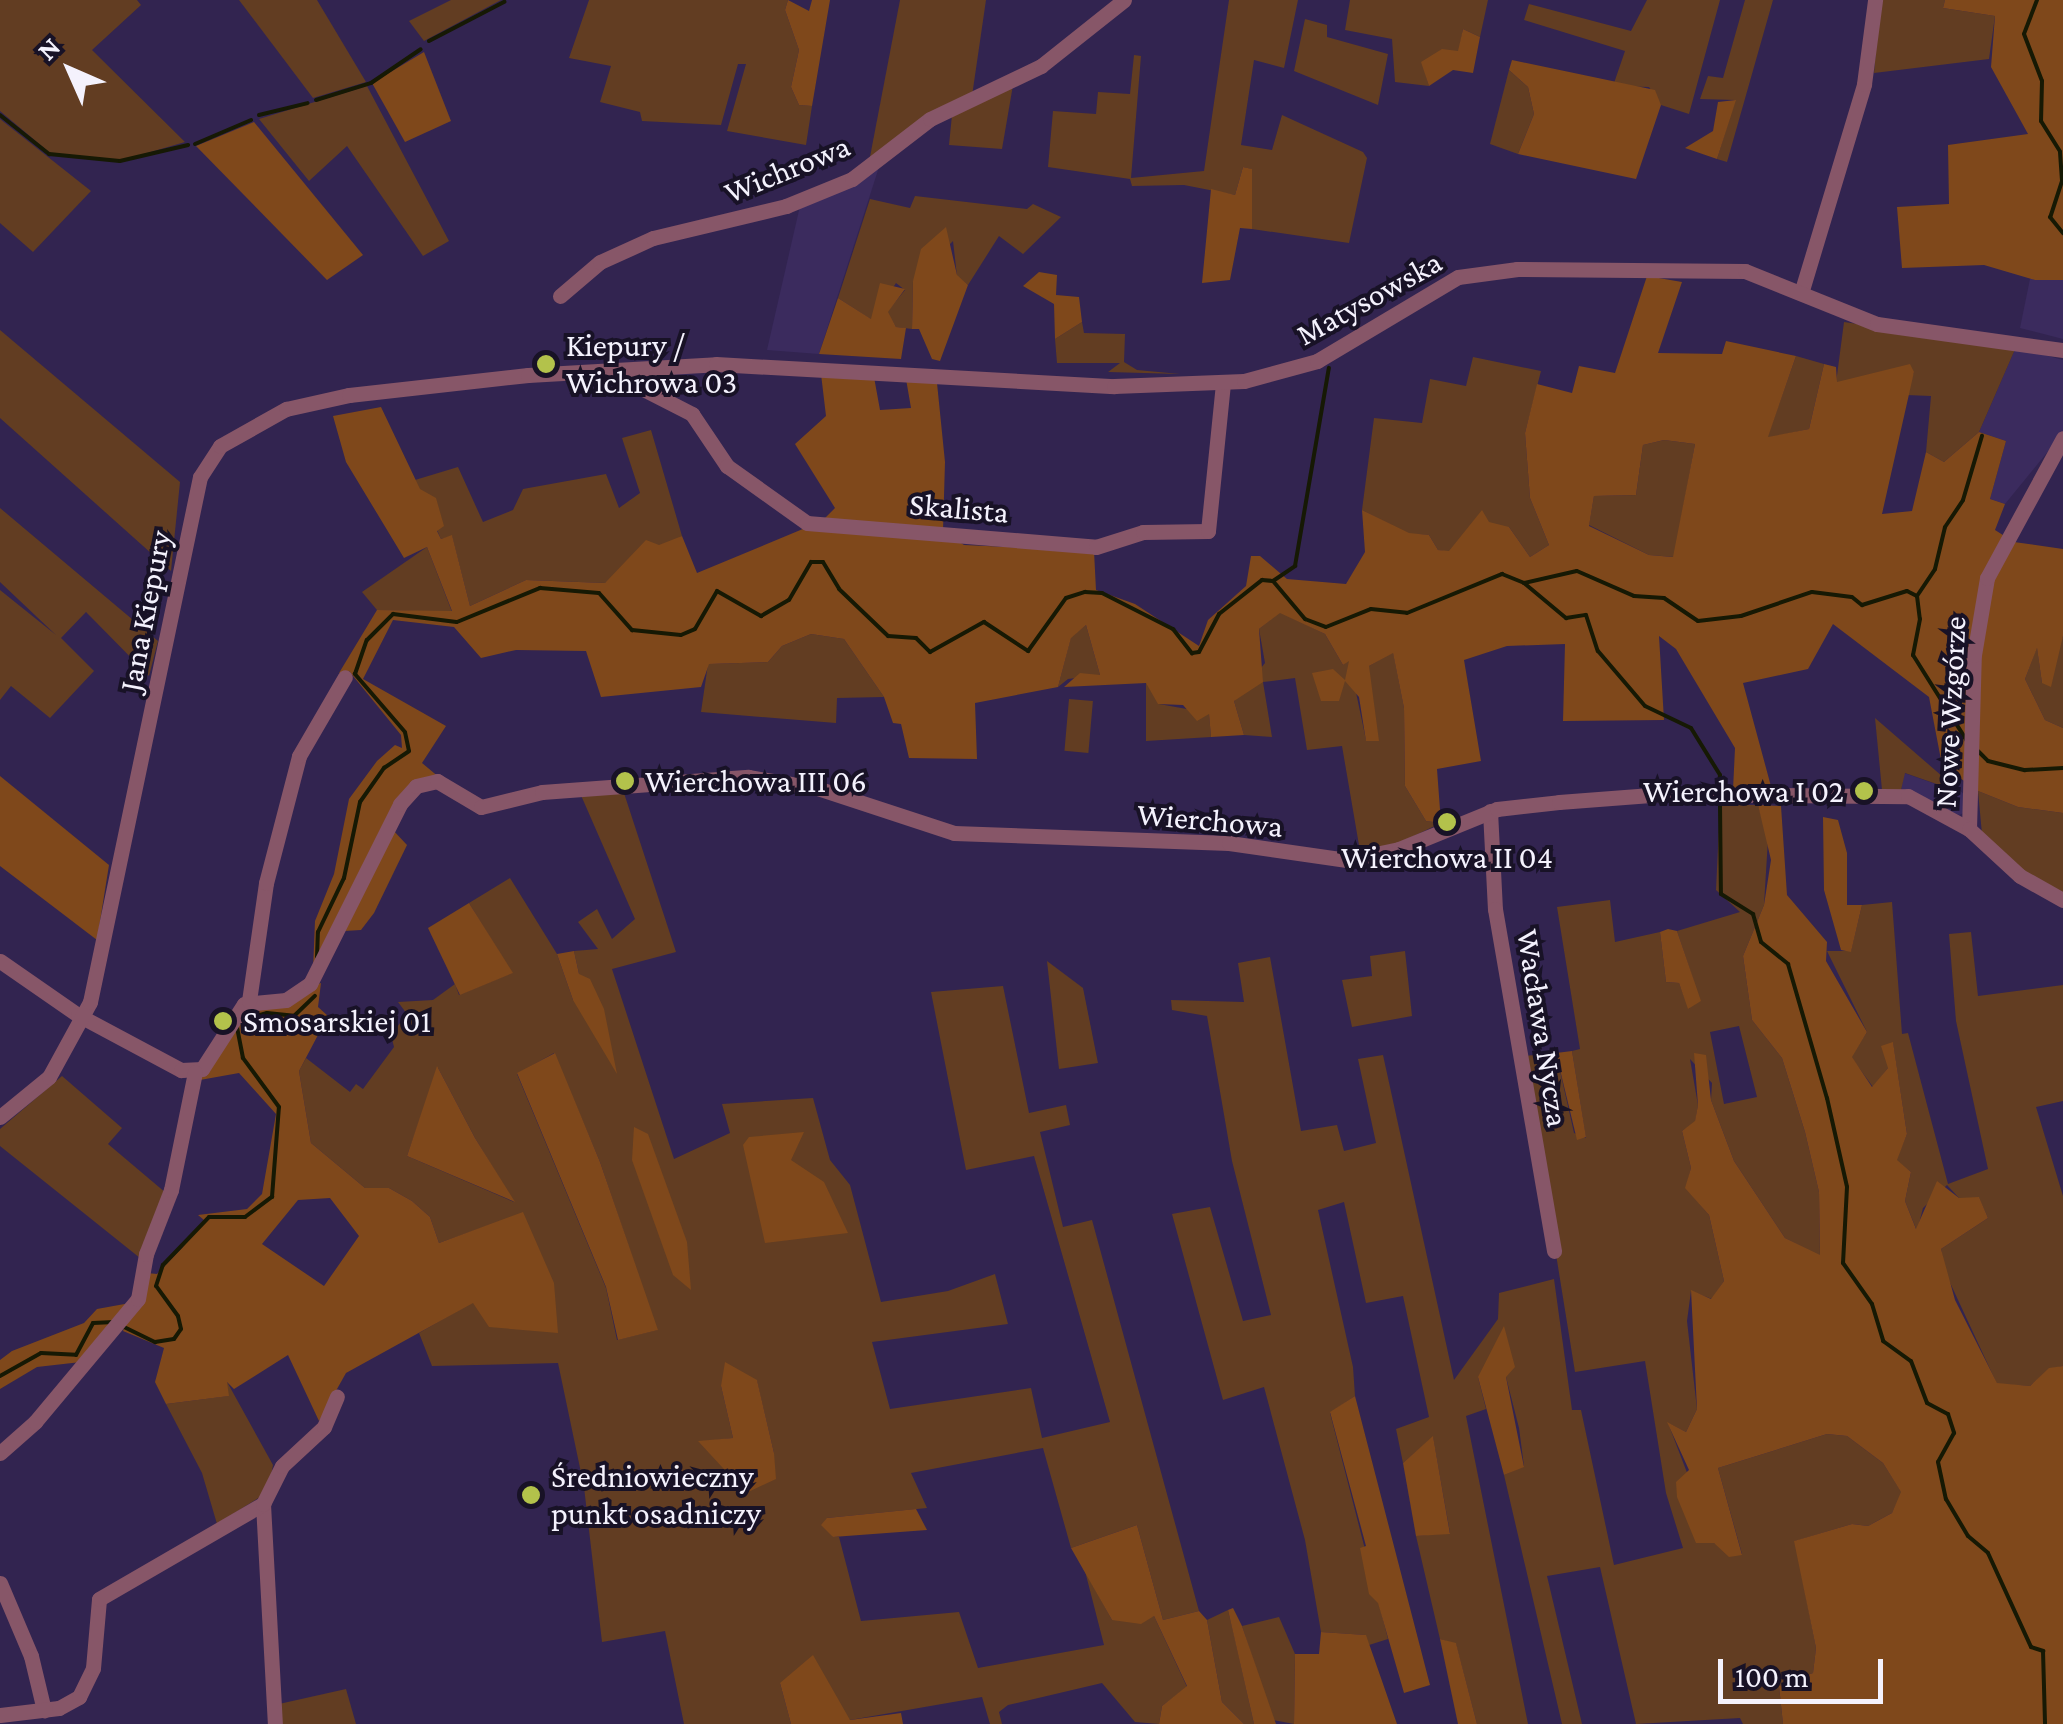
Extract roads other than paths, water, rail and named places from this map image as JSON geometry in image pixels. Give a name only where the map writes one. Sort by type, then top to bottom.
[{"type":"street","name":"Wichrowa","points":[[560,296],[600,262],[653,238],[786,206],[852,179],[930,119],[1042,66],[1124,0]]},
{"type":"street","points":[[1802,290],[1864,84],[1875,0]]},
{"type":"street","name":"Matysowska","points":[[571,372],[752,363],[1114,386],[1223,383],[1272,377],[1317,361],[1440,285],[1474,272],[1716,268],[1766,275],[1877,324],[2063,350]]},
{"type":"street","name":"Jana Kiepury","points":[[0,1117],[50,1077],[85,1018],[196,490],[210,457],[267,417],[321,399],[571,372]]},
{"type":"street","name":"Skalista","points":[[610,372],[692,414],[727,466],[807,523],[1096,547],[1143,532],[1208,531],[1223,383]]},
{"type":"street","name":"Nowe Wzgórze","points":[[2063,438],[1988,578],[1974,655],[1969,829],[2020,876],[2063,900]]},
{"type":"street","points":[[0,1453],[35,1422],[138,1300],[146,1254],[168,1202],[195,1072],[249,1001],[266,883],[299,756],[344,677]]},
{"type":"street","name":"Wierchowa","points":[[249,1001],[286,1000],[310,984],[400,804],[416,786],[445,784],[481,807],[542,792],[748,777],[818,788],[954,833],[1229,843],[1347,860],[1399,849],[1490,812],[1664,794],[1908,796],[1969,829]]},
{"type":"street","name":"Wacława Nycza","points":[[1490,812],[1495,910],[1554,1251]]},
{"type":"street","points":[[0,961],[85,1018],[195,1072]]},
{"type":"street","points":[[275,1724],[263,1504],[282,1466],[324,1426],[337,1397]]},
{"type":"street","points":[[0,1715],[71,1703],[88,1684],[95,1610],[102,1596],[263,1504]]},
{"type":"street","points":[[0,1583],[31,1656],[44,1710]]},
{"type":"waterway","points":[[2037,0],[2024,34],[2042,81],[2041,121],[2060,152],[2062,181],[2050,217],[2063,233]]},
{"type":"waterway","points":[[429,41],[504,2]]},
{"type":"waterway","points":[[316,100],[371,83],[421,49]]},
{"type":"waterway","points":[[259,115],[308,103]]},
{"type":"waterway","points":[[0,115],[49,154],[120,161],[188,145]]},
{"type":"waterway","points":[[195,144],[251,120]]},
{"type":"waterway","points":[[1273,581],[1295,566],[1329,368]]},
{"type":"waterway","points":[[1917,596],[1935,569],[1945,527],[1963,500],[1982,436]]},
{"type":"waterway","points":[[317,957],[318,932],[344,878],[360,802],[384,768],[409,751],[405,732],[355,674],[367,640],[393,614],[457,622],[540,588],[599,593],[632,630],[681,635],[695,629],[717,591],[761,616],[789,600],[811,562],[823,562],[839,589],[888,636],[916,638],[930,652],[984,622],[1028,651],[1066,598],[1085,592],[1102,593],[1173,629],[1192,653],[1199,652],[1219,614],[1262,580],[1273,581],[1305,619],[1326,627],[1371,609],[1407,613],[1502,574],[1524,583],[1577,571],[1634,596],[1664,598],[1698,621],[1741,616],[1812,592],[1852,597],[1862,605],[1907,591],[1917,596],[1920,619],[1913,655],[1967,741]]},
{"type":"waterway","points":[[1524,583],[1566,618],[1586,615],[1598,651],[1645,706],[1691,728],[1720,775],[1719,787]]},
{"type":"waterway","points":[[1978,751],[1988,761],[2025,770],[2063,768]]},
{"type":"waterway","points":[[1720,805],[1721,894],[1753,914],[1761,942],[1788,964],[1827,1098],[1847,1187],[1843,1263],[1872,1304],[1883,1341],[1911,1361],[1927,1403],[1948,1414],[1954,1433],[1938,1462],[1946,1499],[1968,1536],[1988,1553],[2031,1647],[2043,1651],[2045,1724]]},
{"type":"waterway","points":[[241,1020],[267,1013],[294,1016],[315,996]]},
{"type":"waterway","points":[[122,1326],[155,1342],[174,1339],[181,1329],[178,1316],[156,1286],[163,1265],[209,1217],[245,1217],[272,1197],[279,1107],[243,1058],[237,1028]]},
{"type":"waterway","points":[[0,1376],[41,1353],[76,1355],[93,1323],[114,1322]]},
{"type":"place","name":"Kiepury / Wichrowa 03","points":[[546,364]]},
{"type":"place","name":"Wierchowa III 06","points":[[625,781]]},
{"type":"place","name":"Wierchowa I 02","points":[[1864,791]]},
{"type":"place","name":"Wierchowa II 04","points":[[1447,822]]},
{"type":"place","name":"Smosarskiej 01","points":[[223,1021]]},
{"type":"place","name":"Średniowieczny punkt osadniczy","points":[[531,1495]]}]
